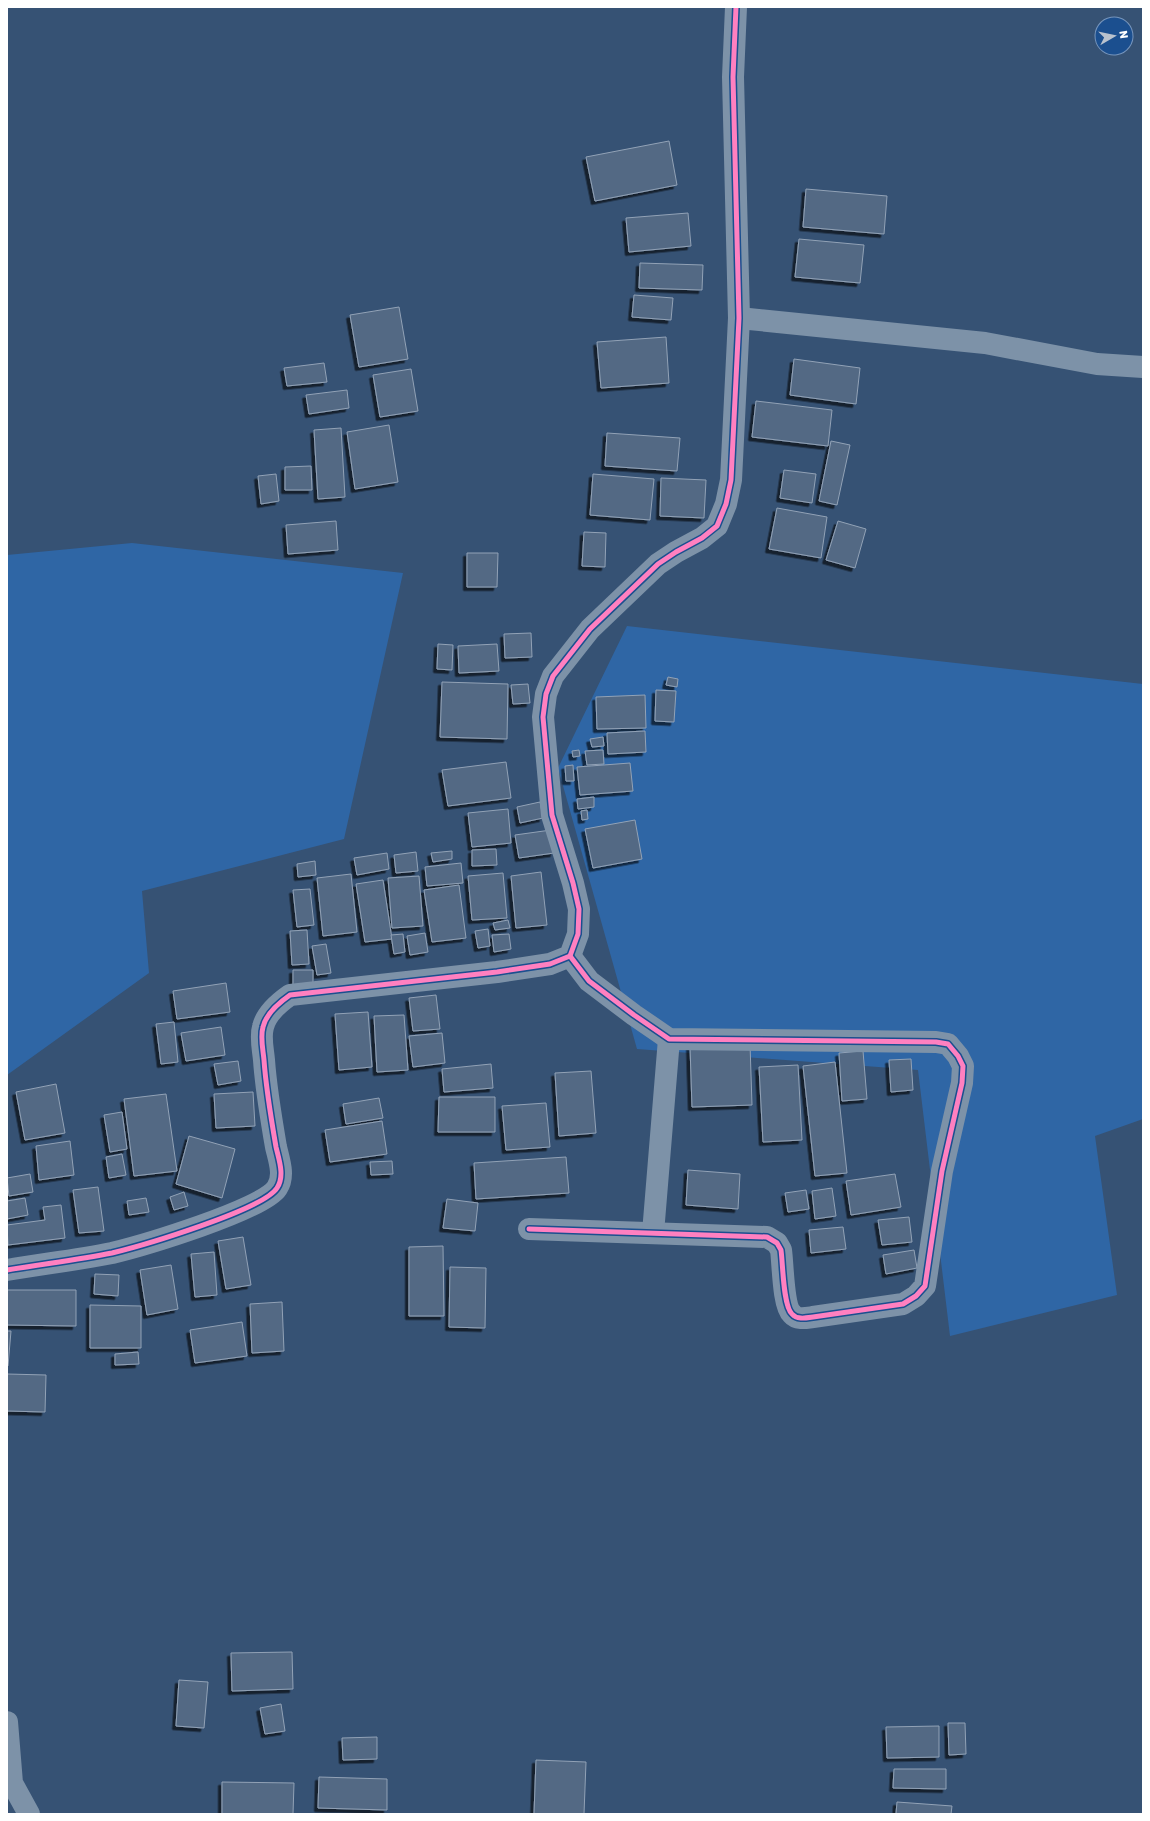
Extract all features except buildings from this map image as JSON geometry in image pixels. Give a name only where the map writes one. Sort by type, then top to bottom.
[{"type":"street","points":[[7,1270],[113,1252],[220,1220],[253,1206],[270,1195],[277,1188],[281,1172],[267,1095],[262,1039],[263,1025],[278,1003],[290,996],[497,972],[550,964],[570,956],[578,934],[579,909],[573,883],[552,815],[543,717],[546,694],[553,676],[590,629],[658,564],[702,538],[717,526],[726,504],[731,480],[739,318],[733,77],[736,7]]},
{"type":"street","points":[[739,318],[986,343],[1097,364],[1143,367]]},
{"type":"street","points":[[529,1228],[768,1238],[777,1243],[781,1250],[787,1306],[792,1315],[800,1318],[903,1304],[916,1296],[925,1286],[942,1171],[962,1083],[963,1066],[958,1056],[948,1044],[936,1042],[669,1039],[639,1019],[589,980],[570,956]]},
{"type":"street","points":[[653,1233],[669,1039]]},
{"type":"street","points":[[7,1722],[9,1782],[29,1814]]},
{"type":"shaded area","points":[[132,543],[403,573],[344,839],[142,891],[149,973],[7,1075],[7,555]]},
{"type":"shaded area","points":[[627,626],[1143,684],[1143,1119],[1095,1136],[1117,1295],[950,1336],[918,1070],[637,1049],[558,768]]},
{"type":"cycle path","points":[[7,1270],[86,1258],[112,1253],[148,1243],[226,1216],[267,1197],[277,1188],[281,1178],[281,1168],[269,1104],[262,1035],[263,1027],[270,1013],[290,995],[497,972],[550,964],[570,956],[578,934],[579,909],[573,883],[552,815],[543,717],[546,694],[553,676],[590,629],[658,564],[702,538],[717,526],[726,504],[731,480],[739,318],[733,77],[736,7]]},
{"type":"cycle path","points":[[529,1229],[767,1237],[777,1243],[781,1250],[787,1303],[789,1310],[796,1317],[807,1318],[903,1304],[916,1296],[925,1286],[942,1171],[962,1083],[963,1066],[958,1056],[948,1044],[936,1042],[669,1039],[589,981],[570,956]]}]
